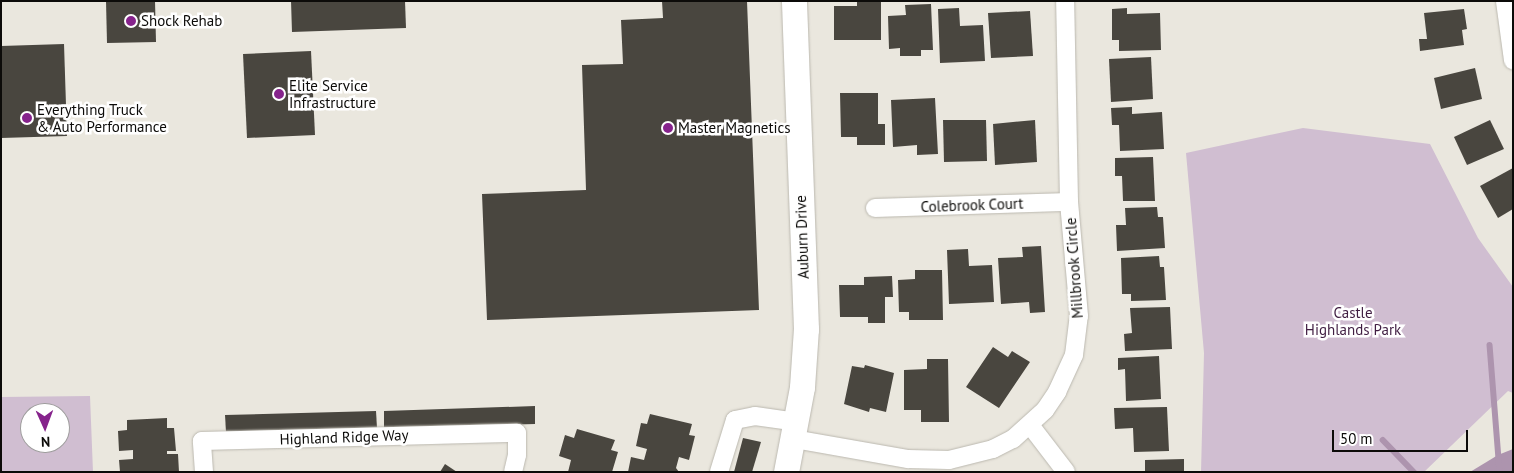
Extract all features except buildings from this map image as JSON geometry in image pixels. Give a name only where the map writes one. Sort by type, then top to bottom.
[{"type":"street","name":"Auburn Drive","points":[[786,472],[796,430],[806,329],[794,1]]},
{"type":"street","name":"Millbrook Circle","points":[[719,472],[735,420],[755,416],[796,430],[929,462],[973,456],[993,450],[1030,425],[1058,392],[1067,373],[1078,337],[1078,295],[1069,202],[1065,1]]},
{"type":"street","points":[[1505,1],[1513,60]]},
{"type":"street","name":"Colebrook Court","points":[[875,208],[1069,202]]},
{"type":"street","points":[[1030,425],[1066,472]]},
{"type":"street","name":"Highland Ridge Way","points":[[204,472],[202,441],[517,433],[518,455],[513,472]]},
{"type":"green space","name":"Castle Highlands Park","points":[[1303,128],[1430,144],[1478,238],[1513,287],[1513,393],[1508,391],[1424,472],[1201,472],[1204,353],[1186,153]]},
{"type":"green space","points":[[90,396],[93,472],[1,472],[1,397]]},
{"type":"shaded area","points":[[1513,449],[1513,472],[1470,472],[1498,455]]},
{"type":"waterway","points":[[1490,345],[1500,472]]},
{"type":"waterway","points":[[1383,440],[1414,472]]},
{"type":"place","name":"Shock Rehab","points":[[131,21]]},
{"type":"place","name":"Elite Service Infrastructure","points":[[279,94]]},
{"type":"place","name":"Everything Truck & Auto Performance","points":[[27,118]]},
{"type":"place","name":"Master Magnetics","points":[[668,128]]}]
